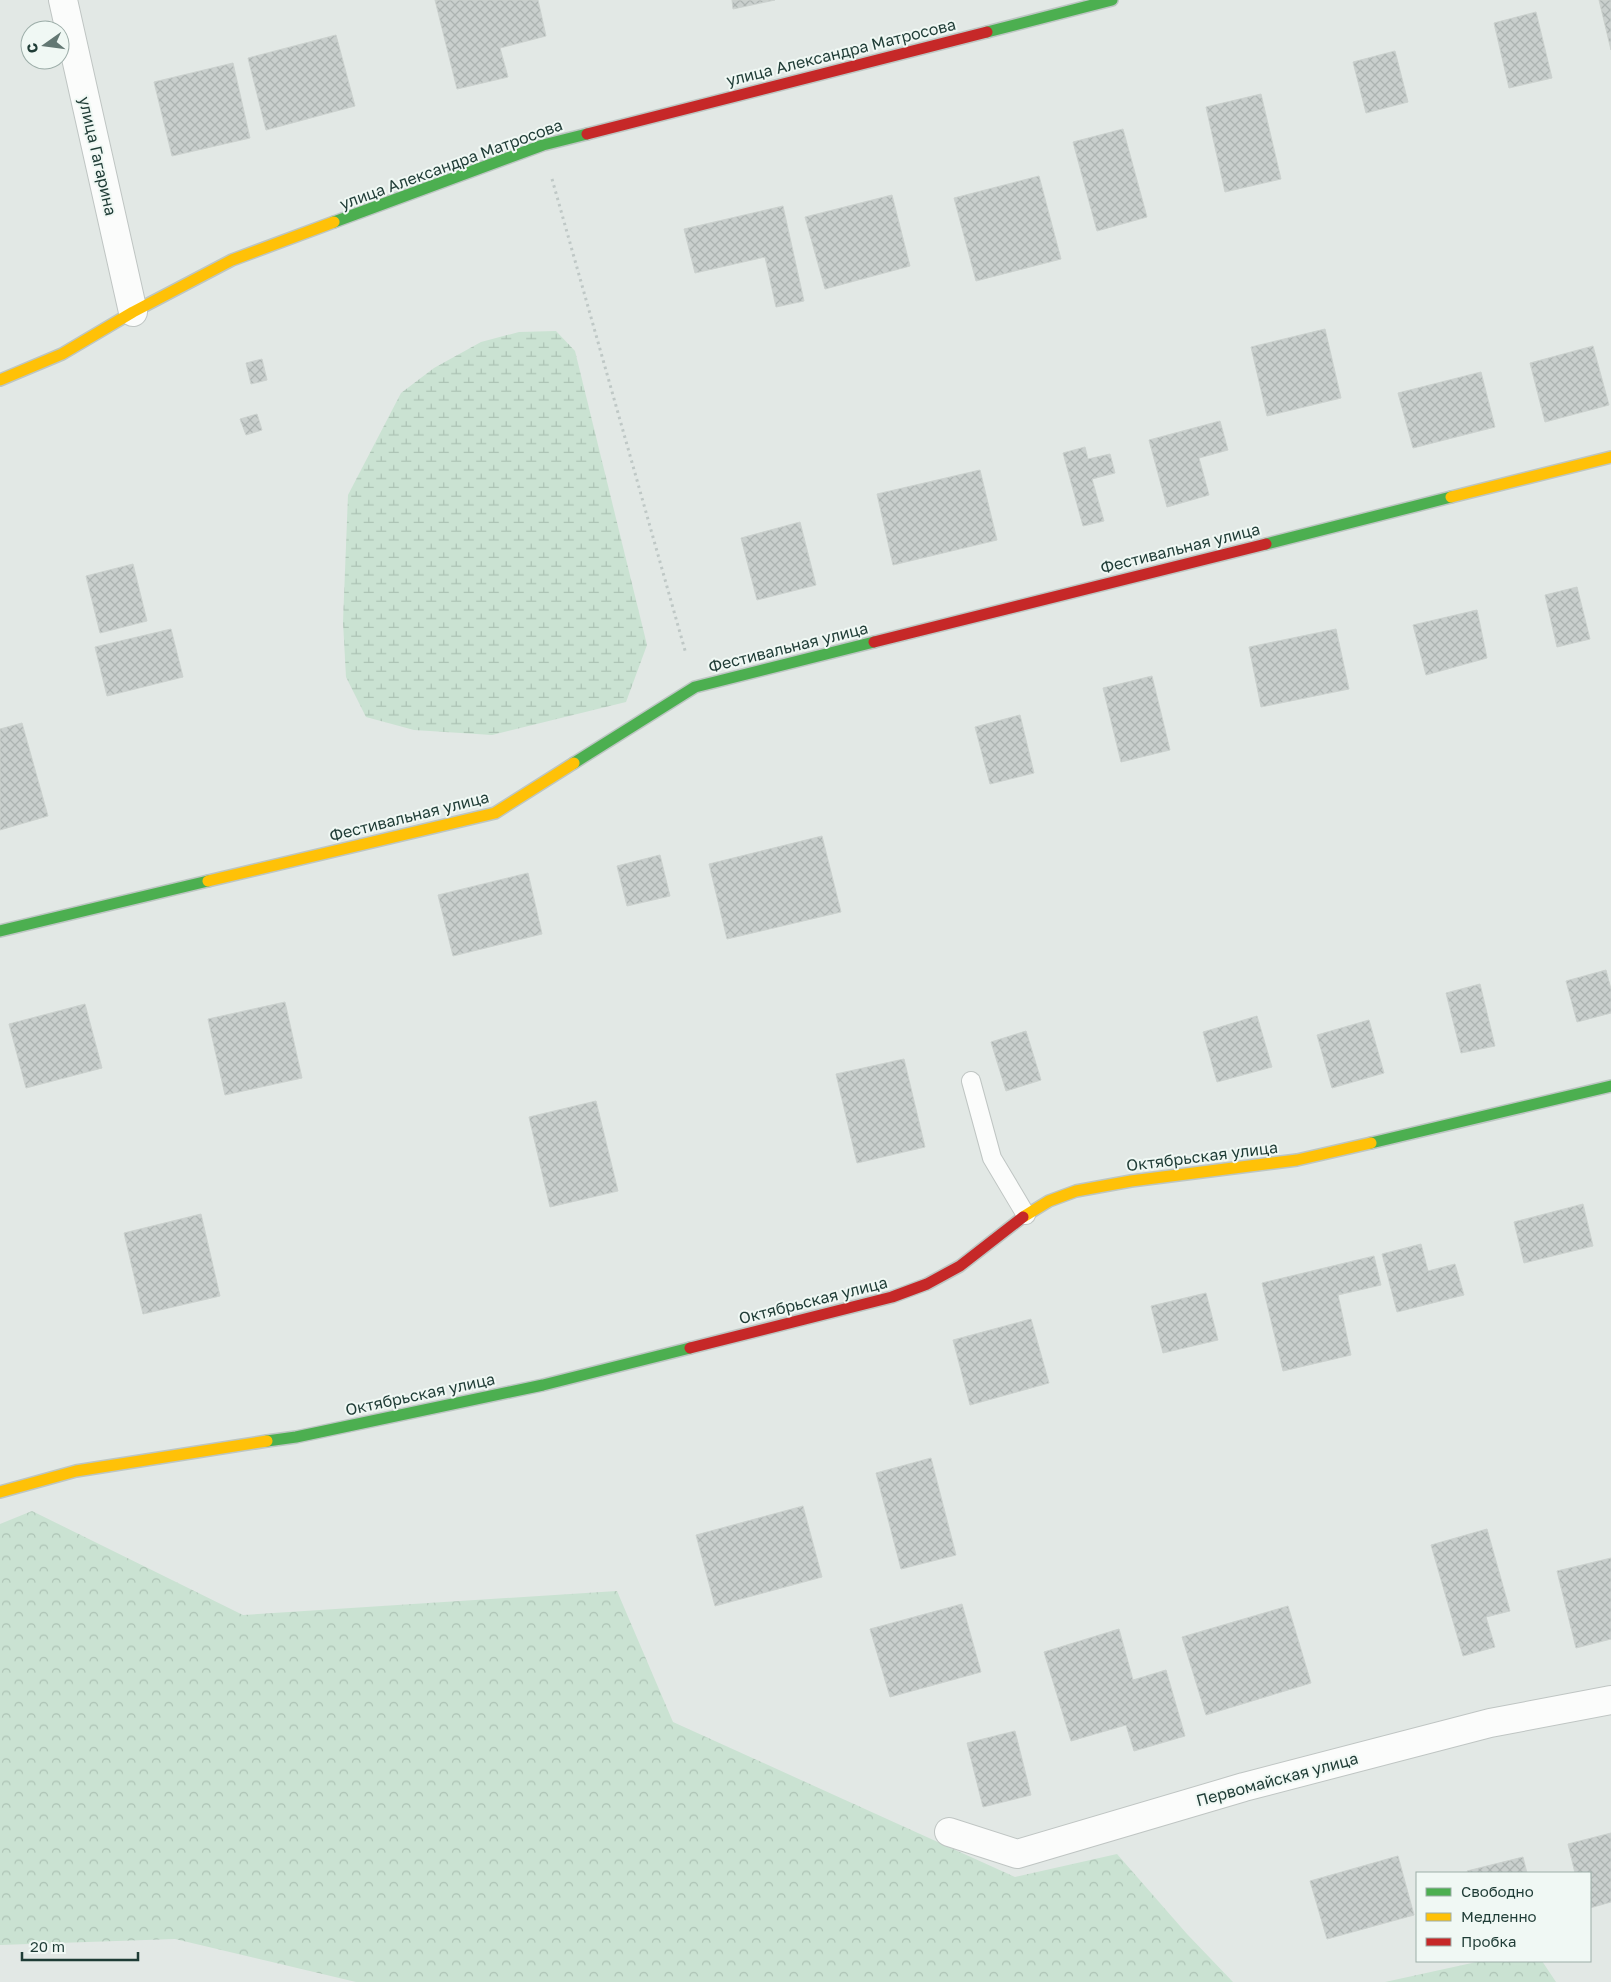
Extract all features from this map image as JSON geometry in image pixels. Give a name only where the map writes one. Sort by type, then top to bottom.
[{"type":"street","name":"улица Гагарина","points":[[63,0],[133,312]]},
{"type":"street","name":"улица Александра Матросова","points":[[0,380],[62,354],[133,312],[232,260],[543,145],[1112,0]]},
{"type":"street","name":"Фестивальная улица","points":[[0,930],[495,813],[695,687],[1611,457]]},
{"type":"street","name":"Октябрьская улица","points":[[0,1492],[76,1471],[296,1437],[543,1384],[892,1297],[927,1284],[960,1266],[1026,1215],[1050,1201],[1076,1191],[1131,1181],[1297,1160],[1611,1086]]},
{"type":"street","name":"Первомайская улица","points":[[949,1832],[1017,1854],[1244,1786],[1490,1723],[1611,1700]]},
{"type":"lane","points":[[971,1081],[992,1158],[1026,1215]]},
{"type":"path","points":[[543,145],[695,687]]},
{"type":"green space","points":[[556,331],[575,351],[647,645],[626,702],[492,735],[414,730],[366,717],[346,677],[343,622],[348,495],[401,393],[434,368],[481,342],[519,332]]},
{"type":"green space","points":[[32,1511],[243,1615],[617,1591],[673,1722],[1015,1877],[1117,1854],[1187,1934],[1233,1982],[356,1982],[175,1939],[0,1945],[0,1524]]},
{"type":"green space","points":[[1476,1962],[1543,1962],[1556,1982],[1385,1982]]},
{"type":"building","points":[[435,0],[538,0],[546,36],[500,48],[508,77],[457,89]]},
{"type":"building","points":[[732,0],[775,0],[733,9]]},
{"type":"building","points":[[1599,0],[1611,0],[1611,50]]},
{"type":"building","points":[[1536,12],[1552,78],[1509,88],[1494,23]]},
{"type":"building","points":[[336,35],[355,106],[266,130],[248,58]]},
{"type":"building","points":[[1395,51],[1408,102],[1366,113],[1353,62]]},
{"type":"building","points":[[233,63],[250,138],[172,156],[154,82]]},
{"type":"building","points":[[1261,94],[1281,179],[1225,192],[1206,107]]},
{"type":"building","points":[[1123,129],[1147,217],[1097,231],[1073,142]]},
{"type":"building","points":[[1039,176],[1061,259],[976,281],[954,198]]},
{"type":"building","points":[[892,195],[910,266],[825,289],[805,217]]},
{"type":"building","points":[[783,206],[804,301],[776,307],[765,257],[695,273],[684,229]]},
{"type":"building","points":[[1325,329],[1341,398],[1267,416],[1251,347]]},
{"type":"building","points":[[1593,346],[1609,405],[1545,422],[1530,363]]},
{"type":"building","points":[[262,359],[267,380],[251,384],[246,363]]},
{"type":"building","points":[[1481,372],[1495,427],[1413,448],[1398,393]]},
{"type":"building","points":[[257,414],[262,430],[246,435],[240,419]]},
{"type":"building","points":[[1220,421],[1228,450],[1199,458],[1209,495],[1167,507],[1149,440]]},
{"type":"building","points":[[1085,447],[1088,459],[1110,454],[1115,473],[1092,479],[1104,521],[1083,526],[1063,453]]},
{"type":"building","points":[[980,470],[997,540],[893,565],[877,494]]},
{"type":"building","points":[[800,522],[816,585],[757,600],[741,538]]},
{"type":"building","points":[[133,564],[147,621],[100,633],[86,576]]},
{"type":"building","points":[[1577,587],[1590,639],[1557,647],[1545,595]]},
{"type":"building","points":[[1477,610],[1487,658],[1426,675],[1413,625]]},
{"type":"building","points":[[171,629],[183,677],[107,696],[95,647]]},
{"type":"building","points":[[1336,629],[1349,689],[1261,707],[1249,647]]},
{"type":"building","points":[[1152,676],[1170,750],[1121,762],[1103,688]]},
{"type":"building","points":[[1020,715],[1034,773],[990,784],[975,727]]},
{"type":"building","points":[[22,723],[48,816],[0,830],[0,729]]},
{"type":"building","points":[[822,836],[841,912],[727,939],[709,864]]},
{"type":"building","points":[[660,855],[670,896],[627,906],[617,866]]},
{"type":"building","points":[[528,873],[542,934],[453,956],[438,895]]},
{"type":"building","points":[[1606,970],[1611,989],[1611,1013],[1577,1022],[1566,981]]},
{"type":"building","points":[[1480,984],[1495,1046],[1461,1053],[1446,993]]},
{"type":"building","points":[[285,1002],[302,1078],[225,1095],[208,1019]]},
{"type":"building","points":[[85,1004],[102,1068],[26,1088],[9,1024]]},
{"type":"building","points":[[1257,1016],[1272,1067],[1217,1082],[1203,1032]]},
{"type":"building","points":[[1369,1020],[1384,1073],[1332,1088],[1317,1035]]},
{"type":"building","points":[[1026,1031],[1041,1080],[1006,1091],[991,1042]]},
{"type":"building","points":[[904,1059],[925,1147],[857,1163],[836,1074]]},
{"type":"building","points":[[596,1101],[618,1191],[550,1207],[529,1117]]},
{"type":"building","points":[[1583,1204],[1593,1246],[1524,1263],[1514,1222]]},
{"type":"building","points":[[201,1214],[220,1296],[143,1314],[124,1233]]},
{"type":"building","points":[[1421,1244],[1428,1271],[1455,1264],[1464,1295],[1397,1312],[1382,1254]]},
{"type":"building","points":[[1374,1256],[1381,1285],[1338,1295],[1351,1355],[1283,1371],[1262,1283]]},
{"type":"building","points":[[1206,1293],[1218,1340],[1163,1353],[1151,1306]]},
{"type":"building","points":[[1031,1319],[1049,1383],[970,1405],[953,1340]]},
{"type":"building","points":[[931,1458],[956,1555],[901,1569],[876,1473]]},
{"type":"building","points":[[803,1506],[822,1577],[715,1606],[696,1535]]},
{"type":"building","points":[[1487,1529],[1510,1611],[1486,1617],[1495,1647],[1463,1656],[1431,1545]]},
{"type":"building","points":[[1611,1558],[1611,1639],[1576,1648],[1557,1571]]},
{"type":"building","points":[[962,1604],[981,1672],[890,1697],[870,1629]]},
{"type":"building","points":[[1288,1606],[1311,1683],[1206,1715],[1182,1637]]},
{"type":"building","points":[[1119,1629],[1133,1680],[1166,1670],[1185,1736],[1134,1751],[1126,1725],[1071,1741],[1044,1652]]},
{"type":"building","points":[[1015,1731],[1031,1795],[983,1807],[967,1743]]},
{"type":"building","points":[[1611,1833],[1611,1902],[1591,1908],[1591,1872],[1575,1872],[1568,1844]]},
{"type":"building","points":[[1398,1856],[1414,1915],[1327,1939],[1310,1881]]},
{"type":"building","points":[[1523,1857],[1527,1872],[1468,1872]]},
{"type":"traffic: fast","points":[[987,32],[1112,0]]},
{"type":"traffic: fast","points":[[334,222],[543,145],[587,134]]},
{"type":"traffic: fast","points":[[1266,544],[1451,497]]},
{"type":"traffic: fast","points":[[574,763],[695,687],[874,642]]},
{"type":"traffic: fast","points":[[0,931],[208,881]]},
{"type":"traffic: fast","points":[[1371,1143],[1611,1086]]},
{"type":"traffic: fast","points":[[267,1441],[296,1437],[543,1385],[690,1348]]},
{"type":"traffic: slow","points":[[0,380],[62,354],[133,312],[232,260],[334,222]]},
{"type":"traffic: slow","points":[[1451,497],[1611,457]]},
{"type":"traffic: slow","points":[[208,881],[495,813],[574,763]]},
{"type":"traffic: slow","points":[[1023,1217],[1049,1201],[1076,1191],[1131,1181],[1297,1160],[1371,1143]]},
{"type":"traffic: slow","points":[[0,1492],[76,1471],[267,1441]]},
{"type":"traffic: jam","points":[[587,134],[987,32]]},
{"type":"traffic: jam","points":[[874,642],[1266,544]]},
{"type":"traffic: jam","points":[[690,1348],[892,1297],[927,1284],[960,1266],[1023,1217]]}]
